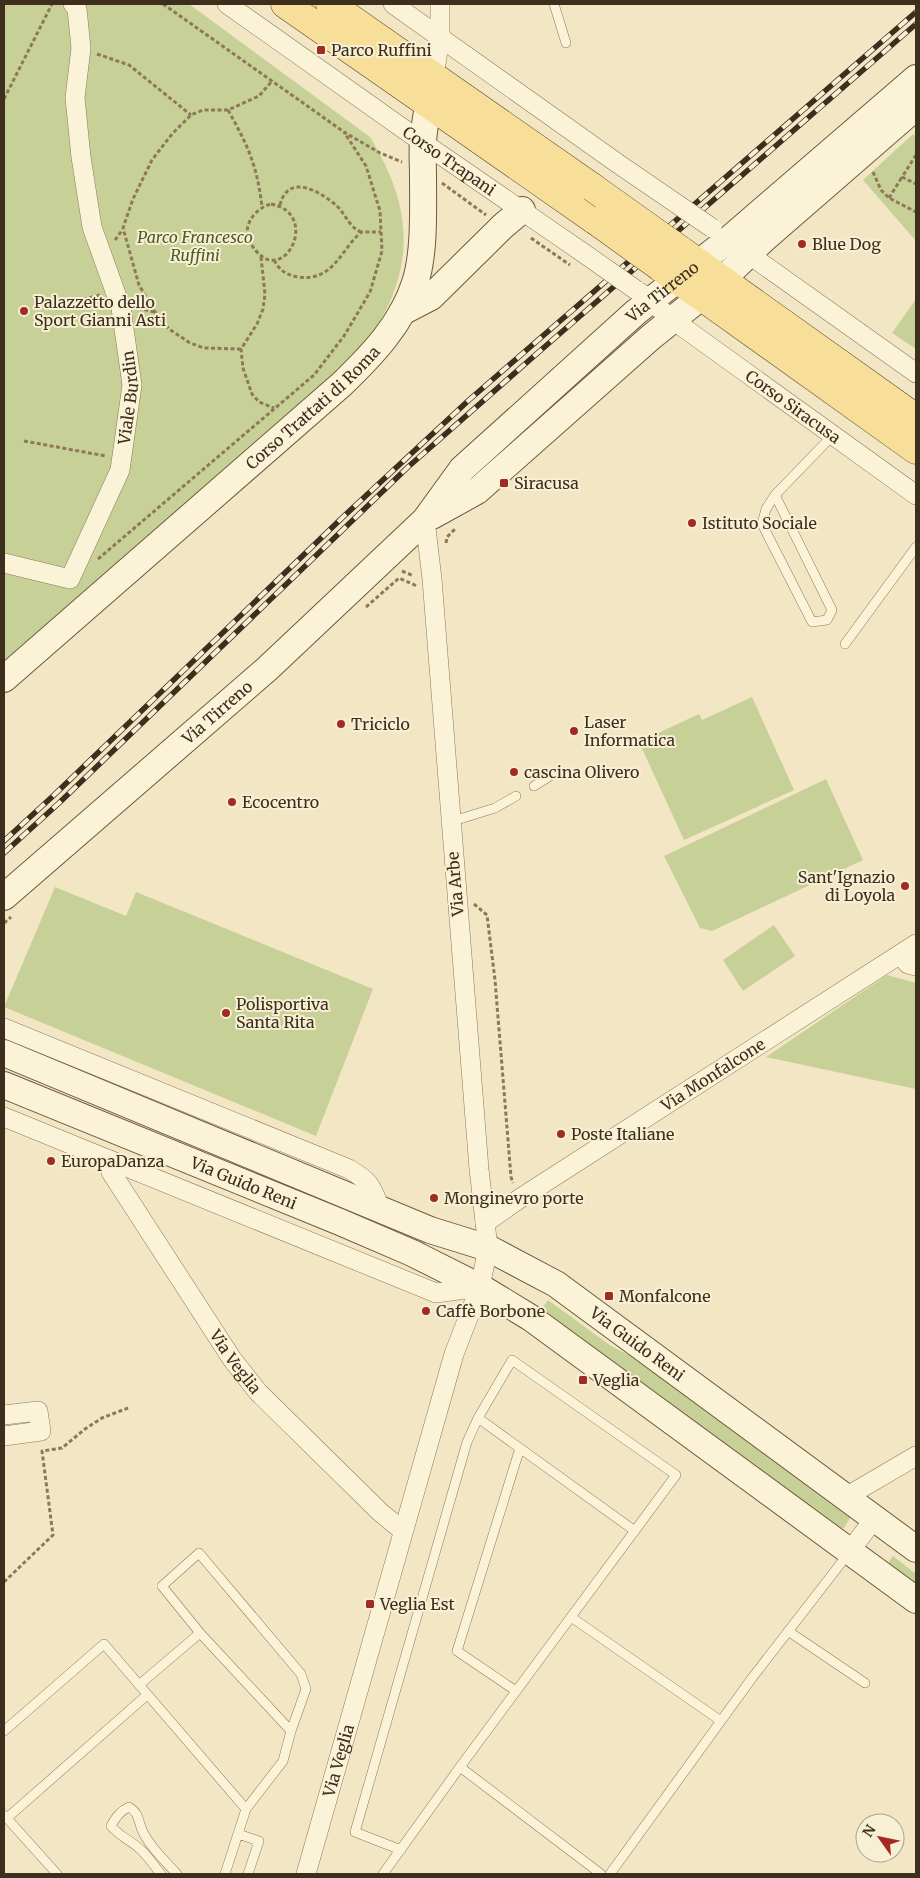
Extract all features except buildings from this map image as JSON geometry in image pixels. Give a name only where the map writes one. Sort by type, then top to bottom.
[{"type":"main road","name":"Corso Trapani","points":[[285,4],[429,105],[583,196]]},
{"type":"main road","name":"Corso Trapani","points":[[330,4],[434,77],[583,196],[712,288]]},
{"type":"main road","points":[[712,288],[916,418]]},
{"type":"main road","points":[[712,288],[916,450]]},
{"type":"street","name":"Viale Burdin","points":[[70,579],[120,470],[132,385],[120,308],[92,227],[81,157],[75,98],[81,48],[77,10],[73,4]]},
{"type":"street","name":"Corso Trapani","points":[[227,4],[422,142],[513,218],[548,228],[643,295],[673,320]]},
{"type":"street","points":[[393,4],[916,373]]},
{"type":"street","name":"Corso Trattati di Roma","points":[[4,679],[342,384],[373,354],[402,312],[415,283],[420,259],[422,142],[440,37],[440,4]]},
{"type":"street","name":"Via Tirreno","points":[[425,520],[477,491],[651,337],[712,288],[730,241],[916,78]]},
{"type":"street","name":"Via Tirreno","points":[[4,897],[267,669],[425,520],[462,470],[643,295],[679,265],[730,241],[915,110]]},
{"type":"street","points":[[402,312],[431,297],[513,218]]},
{"type":"street","name":"Corso Siracusa","points":[[673,320],[915,492]]},
{"type":"street","name":"Via Arbe","points":[[425,520],[432,579],[479,1169],[488,1248]]},
{"type":"street","points":[[4,564],[70,579]]},
{"type":"street","name":"Via Monfalcone","points":[[485,1222],[916,944]]},
{"type":"street","points":[[900,955],[908,964],[916,966]]},
{"type":"street","points":[[4,1028],[349,1169],[364,1178],[371,1186],[380,1208]]},
{"type":"street","name":"Via Guido Reni","points":[[4,1053],[430,1230],[488,1248],[556,1284],[916,1549]]},
{"type":"street","name":"Via Guido Reni","points":[[4,1085],[340,1222],[412,1253],[480,1288],[531,1318],[916,1600]]},
{"type":"street","name":"Via Guido Reni","points":[[4,1117],[436,1293],[480,1288]]},
{"type":"street","name":"Via Veglia","points":[[110,1160],[111,1172],[232,1359],[252,1386],[380,1512],[402,1531]]},
{"type":"street","name":"Via Veglia","points":[[306,1874],[402,1531],[458,1341],[480,1288],[488,1248]]},
{"type":"street","points":[[4,1415],[38,1411],[41,1431],[4,1436]]},
{"type":"street","points":[[846,1497],[916,1456]]},
{"type":"street","points":[[849,1552],[874,1518]]},
{"type":"lane","points":[[554,4],[566,43]]},
{"type":"lane","points":[[775,496],[832,610],[828,620],[812,622],[762,524],[766,509],[775,496],[833,435]]},
{"type":"lane","points":[[845,644],[916,547]]},
{"type":"lane","points":[[534,786],[555,773]]},
{"type":"lane","points":[[450,822],[495,808],[516,796]]},
{"type":"lane","points":[[383,1874],[401,1850],[460,1767],[676,1475],[512,1360],[478,1418],[467,1442],[355,1832],[401,1850]]},
{"type":"lane","points":[[478,1418],[635,1530]]},
{"type":"lane","points":[[516,1691],[457,1651],[520,1448]]},
{"type":"lane","points":[[610,1874],[721,1721],[849,1552]]},
{"type":"lane","points":[[225,1874],[246,1809],[284,1761],[291,1731],[306,1690],[301,1674],[199,1553],[162,1586],[200,1633],[291,1731]]},
{"type":"lane","points":[[571,1617],[721,1721]]},
{"type":"lane","points":[[788,1631],[865,1683]]},
{"type":"lane","points":[[139,1685],[200,1633]]},
{"type":"lane","points":[[4,1731],[104,1644],[246,1809]]},
{"type":"lane","points":[[57,1874],[5,1816],[147,1695]]},
{"type":"lane","points":[[460,1767],[601,1874]]},
{"type":"lane","points":[[161,1874],[142,1850],[118,1834],[111,1826],[122,1810],[129,1807],[135,1810],[142,1830],[151,1845],[177,1874]]},
{"type":"lane","points":[[238,1834],[259,1841],[248,1874]]},
{"type":"path","points":[[4,99],[52,4]]},
{"type":"path","points":[[163,4],[344,132],[380,153],[423,169],[513,218],[531,238]]},
{"type":"path","points":[[81,48],[129,65],[191,115]]},
{"type":"path","points":[[241,349],[204,348],[190,343],[169,329],[155,312],[139,284],[123,228],[133,199],[152,160],[172,134],[191,115],[203,110],[228,110],[259,96],[272,81]]},
{"type":"path","points":[[228,110],[248,146],[259,179],[262,206]]},
{"type":"path","points":[[70,579],[99,559],[314,375],[344,336],[370,292],[382,251],[380,211],[366,166],[344,132]]},
{"type":"path","points":[[889,198],[916,155]]},
{"type":"path","points":[[872,169],[881,190],[889,198],[916,212]]},
{"type":"path","points":[[902,177],[916,184]]},
{"type":"path","points":[[280,205],[282,198],[287,192],[303,186],[322,195],[338,207],[353,229],[361,232],[381,232]]},
{"type":"path","points":[[280,205],[290,212],[295,221],[296,233],[288,253],[268,261],[261,257],[248,240],[248,228],[254,214],[262,206],[280,205]]},
{"type":"path","points":[[274,260],[279,270],[294,276],[307,278],[322,274],[335,264],[354,238],[361,232]]},
{"type":"path","points":[[261,257],[265,294],[263,309],[257,324],[241,349],[243,368],[252,394],[259,402],[274,408]]},
{"type":"path","points":[[77,301],[115,291]]},
{"type":"path","points":[[24,441],[122,459]]},
{"type":"path","points":[[445,549],[447,537],[457,527]]},
{"type":"path","points":[[469,898],[487,915],[495,980],[511,1176],[519,1199]]},
{"type":"path","points":[[4,1582],[53,1535],[42,1451],[62,1448],[102,1418],[128,1408]]},
{"type":"green space","name":"Parco Francesco Ruffini","points":[[4,4],[189,4],[370,137],[385,165],[396,192],[402,218],[404,244],[393,295],[363,348],[4,665]]},
{"type":"green space","points":[[913,134],[916,137],[916,241],[863,180]]},
{"type":"green space","points":[[916,299],[916,349],[892,333]]},
{"type":"green space","points":[[752,697],[794,790],[684,840],[639,742],[699,714],[702,720]]},
{"type":"green space","points":[[826,779],[863,860],[712,931],[700,928],[664,856]]},
{"type":"green space","name":"Polisportiva Santa Rita","points":[[55,887],[126,916],[136,892],[373,989],[316,1136],[4,1007]]},
{"type":"green space","points":[[774,925],[795,956],[743,991],[723,960]]},
{"type":"green space","points":[[887,975],[916,983],[916,1089],[766,1057]]},
{"type":"green space","points":[[548,1300],[611,1346],[642,1362],[850,1513],[850,1518],[844,1528],[840,1528],[541,1310]]},
{"type":"green space","points":[[893,1556],[916,1574],[916,1583],[888,1563]]},
{"type":"railway","points":[[4,841],[343,517],[469,400],[916,12]]},
{"type":"railway","points":[[4,853],[59,803],[408,467],[916,24]]},
{"type":"place","name":"Parco Ruffini","points":[[321,50]]},
{"type":"place","name":"Blue Dog","points":[[802,244]]},
{"type":"place","name":"Palazzetto dello Sport Gianni Asti","points":[[24,311]]},
{"type":"place","name":"Siracusa","points":[[504,483]]},
{"type":"place","name":"Istituto Sociale","points":[[692,523]]},
{"type":"place","name":"Triciclo","points":[[341,724]]},
{"type":"place","name":"Laser Informatica","points":[[574,731]]},
{"type":"place","name":"cascina Olivero","points":[[514,772]]},
{"type":"place","name":"Ecocentro","points":[[232,802]]},
{"type":"place","name":"Sant'Ignazio di Loyola","points":[[905,886]]},
{"type":"place","name":"Polisportiva Santa Rita","points":[[226,1013]]},
{"type":"place","name":"Poste Italiane","points":[[561,1134]]},
{"type":"place","name":"EuropaDanza","points":[[51,1161]]},
{"type":"place","name":"Monginevro porte","points":[[434,1198]]},
{"type":"place","name":"Monfalcone","points":[[609,1296]]},
{"type":"place","name":"Caffè Borbone","points":[[426,1311]]},
{"type":"place","name":"Veglia","points":[[583,1380]]},
{"type":"place","name":"Veglia Est","points":[[370,1604]]}]
